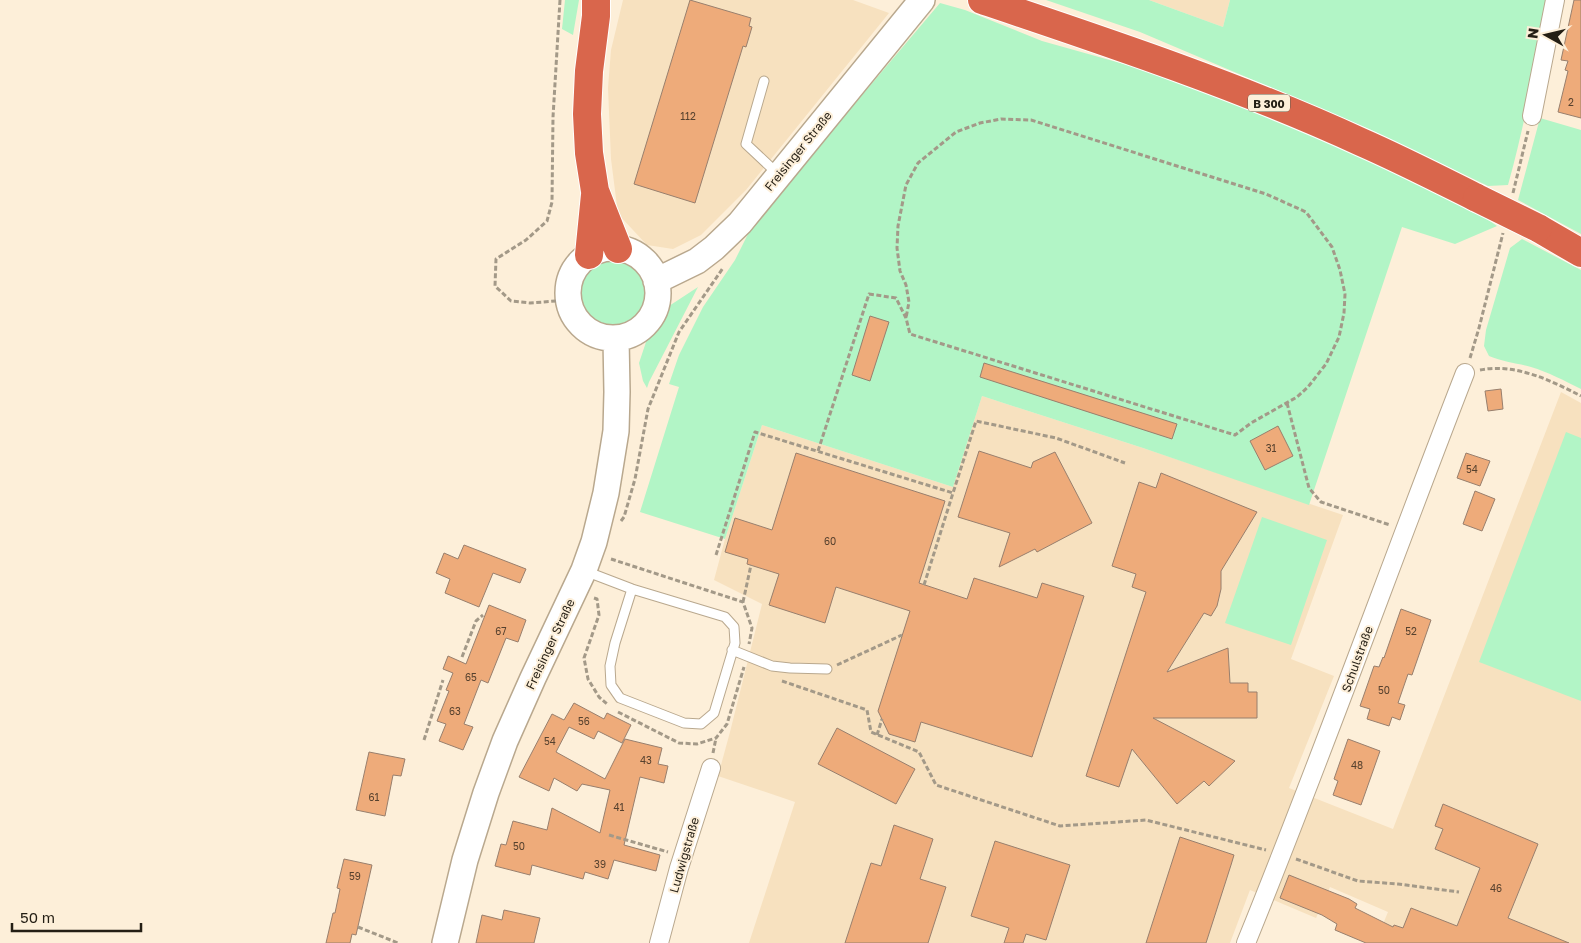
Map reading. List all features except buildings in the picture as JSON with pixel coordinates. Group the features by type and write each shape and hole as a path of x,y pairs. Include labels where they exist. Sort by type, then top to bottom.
{"highway":[{"name":"B 300","path":"982,0 1136,52 1361,142 1538,228 1581,252"},
{"path":"598,5 589,71 587,114 589,153 595,191 618,248"},
{"path":"589,255 595,191"}],"main road":[{"name":"Freisinger Straße","path":"656,281 697,261 714,248 740,223 922,0"},
{"path":"618,248 635,254 654,273 658,291 657,301 651,317 640,329 616,338 599,336 585,328 574,315 569,300 571,278 581,262 589,255 601,250 618,248"},
{"name":"Freisinger Straße","path":"445,943 465,860 486,793 533,678 579,581 594,542 606,493 616,431 616,338"}],"street":[{"path":"1532,116 1555,0"},
{"name":"Schulstraße","path":"1246,943 1353,671 1404,529 1465,373"},
{"name":"Ludwigstraße","path":"660,943 683,856 711,768"}],"lane":[{"path":"764,82 746,144 779,175"},
{"path":"579,581 607,580 725,617 734,627 735,643 714,713 701,724 684,724 620,698 611,685 610,666 615,643 632,589"},
{"path":"732,650 772,666 827,669"}],"path":[{"path":"560,0 553,117 552,202 547,221 526,240 496,259 495,286 510,301 530,303 569,300"},
{"path":"1512,196 1532,116"},
{"path":"818,451 868,294 896,298 906,318 910,334 1235,435 1251,423 1297,397 1308,387 1326,364 1339,337 1344,313 1345,294 1340,270 1332,247 1306,212 1266,194 1031,120 1001,119 980,123 956,132 918,163 906,185 898,226 897,248 900,271 910,302 906,318"},
{"path":"1505,224 1479,328 1465,373 1488,368 1510,369 1534,375 1563,386 1581,396"},
{"path":"619,524 624,517 635,479 648,409 679,332 726,264"},
{"path":"1287,403 1309,488 1321,502 1404,529"},
{"path":"924,585 976,421 1056,438 1125,463"},
{"path":"716,554 754,432 953,493"},
{"path":"607,580 611,552"},
{"path":"611,558 743,602"},
{"path":"579,581 597,599 599,615 584,658 588,679 598,698 621,714 678,743 697,744 716,738 727,724 744,666 752,628 743,602 751,565"},
{"path":"462,657 476,622 483,615"},
{"path":"827,669 902,635"},
{"path":"744,666 753,669"},
{"path":"778,679 867,710 871,732 919,752 936,785 1060,826 1146,820 1282,854 1358,881 1459,892"},
{"path":"424,740 443,680"},
{"path":"877,734 882,719"},
{"path":"608,835 683,856"},
{"path":"358,927 398,943"}],"shaded area":[{"path":"623,0 853,0 889,13 746,190 701,235 673,249 647,245 618,214 611,159 608,88 611,50"},
{"path":"1149,0 1230,0 1223,27"},
{"path":"1561,392 1581,403 1581,943 1375,943 1388,912 1330,887 1316,918 1250,890 1230,943 749,943 795,802 718,776 762,604 714,580 725,539 762,425 953,487 982,396 1343,515 1291,659 1334,676 1289,788 1393,829"}],"green space":[{"path":"565,0 579,0 573,35 562,29"},
{"path":"1046,0 1149,0 1223,27 1230,0 1548,0 1535,70 1508,185 1488,186 1369,129 1140,32"},
{"path":"940,3 965,10 1042,41 1131,66 1260,113 1348,148 1464,203 1497,226 1455,244 1402,227 1309,505 1143,448 982,396 953,487 762,425 725,539 640,512 679,387 669,384 679,355 703,307 735,260 753,224"},
{"path":"1540,118 1581,130 1581,234 1518,200"},
{"path":"1522,239 1581,270 1581,389 1537,369 1489,356 1484,346 1486,330 1510,248"},
{"path":"612,260 625,263 635,270 642,280 645,293 642,306 635,316 625,323 612,326 599,323 589,316 582,306 579,293 582,280 589,270 599,263"},
{"path":"698,287 647,388 643,381 639,363 649,333 669,306"},
{"path":"1566,432 1581,438 1581,701 1479,662"},
{"path":"1262,517 1327,540 1291,645 1225,623"}]}
